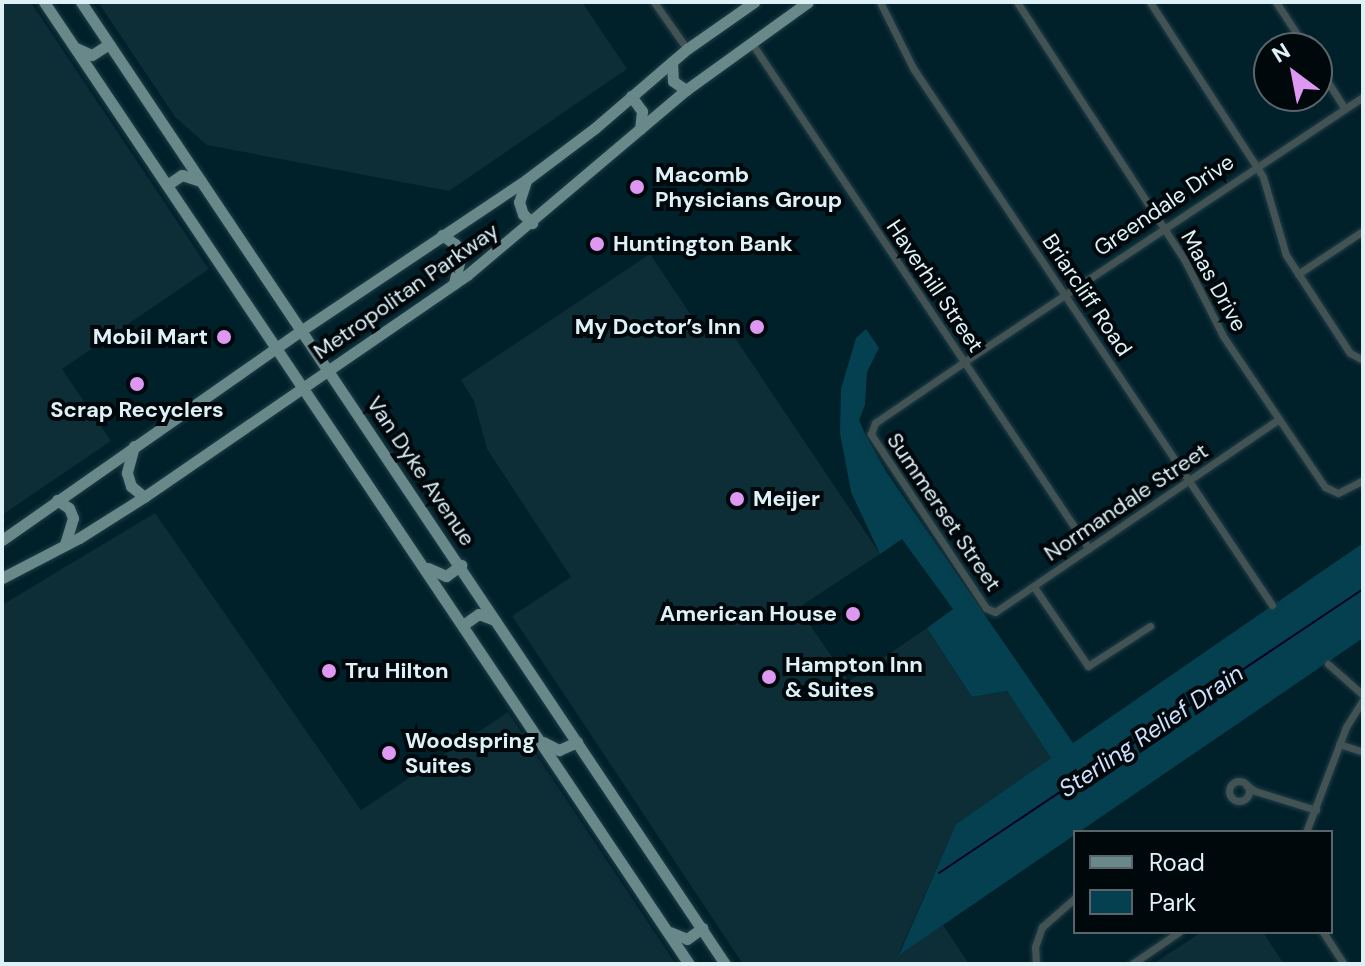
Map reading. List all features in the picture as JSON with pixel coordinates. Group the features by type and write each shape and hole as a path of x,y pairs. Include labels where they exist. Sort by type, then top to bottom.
{"main road":[{"path":"44,2 689,964"},
{"name":"Van Dyke Avenue","path":"81,2 461,565 725,964"},
{"name":"Metropolitan Parkway","path":"2,540 277,347 526,180 687,49 754,2"},
{"name":"Metropolitan Parkway","path":"2,578 64,546 144,497 453,285 532,223 686,90 808,2"},
{"path":"73,45 92,55 109,44"},
{"path":"672,62 673,81 686,90"},
{"path":"631,96 642,111 640,129"},
{"path":"167,185 182,175 202,181"},
{"path":"526,180 519,202 523,214 532,223"},
{"path":"442,235 455,244 461,255 453,285"},
{"path":"135,446 128,464 128,480 144,497"},
{"path":"57,500 69,508 73,518 64,546"},
{"path":"421,563 446,576 461,565"},
{"path":"463,625 479,614 499,623"},
{"path":"540,739 559,750 577,742"},
{"path":"666,930 687,939 702,928"}],"street":[{"path":"654,2 687,49"},
{"name":"Briarcliff Road","path":"880,2 909,60 1272,605"},
{"name":"Maas Drive","path":"1017,2 1188,267 1213,321 1325,487 1333,493 1343,492 1363,480"},
{"path":"1150,2 1256,166 1271,197 1281,245 1298,274 1350,353 1363,360"},
{"path":"1276,2 1296,32"},
{"name":"Haverhill Street","path":"751,42 1089,549"},
{"path":"1333,90 1345,109"},
{"name":"Greendale Drive","path":"871,430 875,423 1163,227 1363,97"},
{"path":"1298,274 1363,231"},
{"name":"Normandale Street","path":"992,612 1034,587 1279,419"},
{"name":"Summerset Street","path":"871,430 968,582 992,612"},
{"path":"2,585 32,563"},
{"path":"1034,587 1088,666 1150,626"},
{"path":"1307,830 1339,744 1363,698 1328,664"},
{"path":"1339,744 1363,752"},
{"path":"1255,791 1237,801 1228,792 1235,782 1316,810"},
{"path":"1246,785 1246,797"},
{"path":"1036,964 1035,947 1042,927 1073,900"},
{"path":"1132,964 1176,934"},
{"path":"1324,934 1344,964"}],"shaded area":[{"path":"2,2 31,2 209,269 62,369 111,441 2,515"},
{"path":"98,2 582,2 627,69 449,191 207,145 175,117"},
{"path":"650,254 703,333 723,320 880,554 798,608 849,681 927,628 972,697 1007,691 1051,758 956,824 899,953 943,925 969,964 743,964 512,616 571,577 487,449 474,401 461,380"},
{"path":"155,513 361,810 508,712 676,964 2,964 2,605"},
{"path":"1199,934 1264,934 1284,964 1152,964"}],"green space":[{"name":"Sterling Relief Drain","path":"866,329 879,348 867,372 865,405 859,420 866,436 887,473 1073,743 1363,543 1363,638 1082,830 1073,830 1073,836 899,955 956,824 1051,758 1007,691 972,697 927,628 953,609 902,539 880,554 851,492 840,433 841,389 856,338"}],"waterway":[{"name":"Sterling Relief Drain","path":"939,873 1363,589"}],"place":[{"name":"Macomb Physicians Group","path":"637,187"},
{"name":"Huntington Bank","path":"597,244"},
{"name":"My Doctor’s Inn","path":"757,327"},
{"name":"Mobil Mart","path":"224,337"},
{"name":"Scrap Recyclers","path":"137,384"},
{"name":"Meijer","path":"737,499"},
{"name":"American House","path":"853,614"},
{"name":"Tru Hilton","path":"329,671"},
{"name":"Hampton Inn & Suites","path":"769,677"},
{"name":"Woodspring Suites","path":"389,753"}]}
